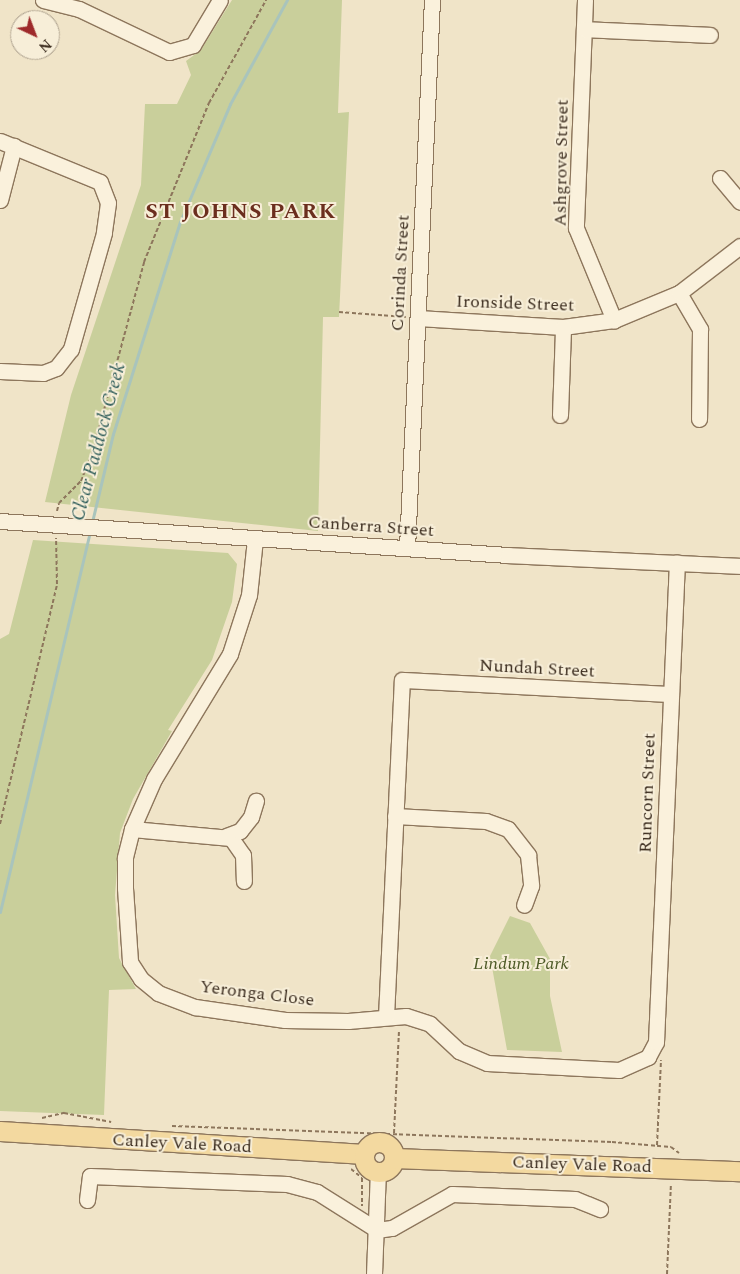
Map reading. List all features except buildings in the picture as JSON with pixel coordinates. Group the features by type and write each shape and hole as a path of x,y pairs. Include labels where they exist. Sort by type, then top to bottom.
{"main road":[{"name":"Canley Vale Road","path":"0,1131 364,1154"},
{"path":"381,1142 390,1147 394,1158 389,1168 378,1172 367,1166 364,1154 370,1145 381,1142"},
{"name":"Canley Vale Road","path":"394,1158 740,1171"}],"street":[{"path":"43,0 81,4 169,52 193,45 220,0"},
{"name":"Corinda Street","path":"407,548 432,0"},
{"name":"Ashgrove Street","path":"585,0 576,228 614,320"},
{"path":"584,29 710,35"},
{"path":"0,200 7,144 100,182 108,202 104,233 71,349 56,368 43,373 0,371"},
{"path":"720,178 740,202"},
{"name":"Ironside Street","path":"418,318 563,327 614,320 679,293 740,246"},
{"path":"679,293 700,329 699,419"},
{"path":"560,415 563,327"},
{"name":"Canberra Street","path":"0,521 106,526 255,539 740,566"},
{"name":"Yeronga Close","path":"255,539 249,595 230,654 154,779 132,829 125,858 130,962 141,979 158,993 195,1007 285,1020 348,1021 406,1016 430,1024 459,1051 487,1063 619,1070 648,1057 656,1042 658,1025"},
{"name":"Runcorn Street","path":"658,1025 678,562"},
{"name":"Nundah Street","path":"395,816 402,680 671,694"},
{"path":"132,829 157,834 226,836 240,831 251,817 256,801"},
{"path":"386,1017 395,816 486,821 508,829 528,855 530,886 524,905"},
{"path":"226,836 237,843 243,855 244,881"},
{"path":"374,1274 378,1172"},
{"path":"87,1200 90,1176 286,1184 317,1192 376,1230 392,1228 452,1194 576,1199 600,1209"}],"path":[{"path":"57,512 60,503 81,481 92,454 144,262 209,103 266,0"},
{"path":"339,312 418,318"},
{"path":"0,824 58,584 57,538"},
{"path":"394,1134 399,1029 404,1028"},
{"path":"657,1145 660,1057"},
{"path":"40,1119 64,1113 115,1123"},
{"path":"170,1126 195,1124 394,1134 411,1138 466,1136 657,1145 671,1147 684,1158"},
{"path":"347,1168 362,1178 362,1208"},
{"path":"667,1274 670,1183 677,1182"}],"green space":[{"path":"232,0 342,0 338,113 349,112 339,317 323,317 318,531 45,502 71,395 141,185 145,104 177,104 191,75 186,61 201,50"},
{"path":"33,540 228,553 237,564 232,602 212,660 168,730 172,731 133,799 120,833 115,895 119,958 136,989 109,990 104,1115 0,1111 0,639 9,634"},
{"name":"Lindum Park","path":"510,916 530,923 550,959 550,996 562,1052 507,1050 490,956"}],"waterway":[{"name":"Clear Paddock Creek","path":"92,522 113,434 180,222 230,104 287,0"},
{"name":"Clear Paddock Creek","path":"0,912 90,530"}],"district":[{"name":"ST JOHNS PARK","path":"241,212"}]}
